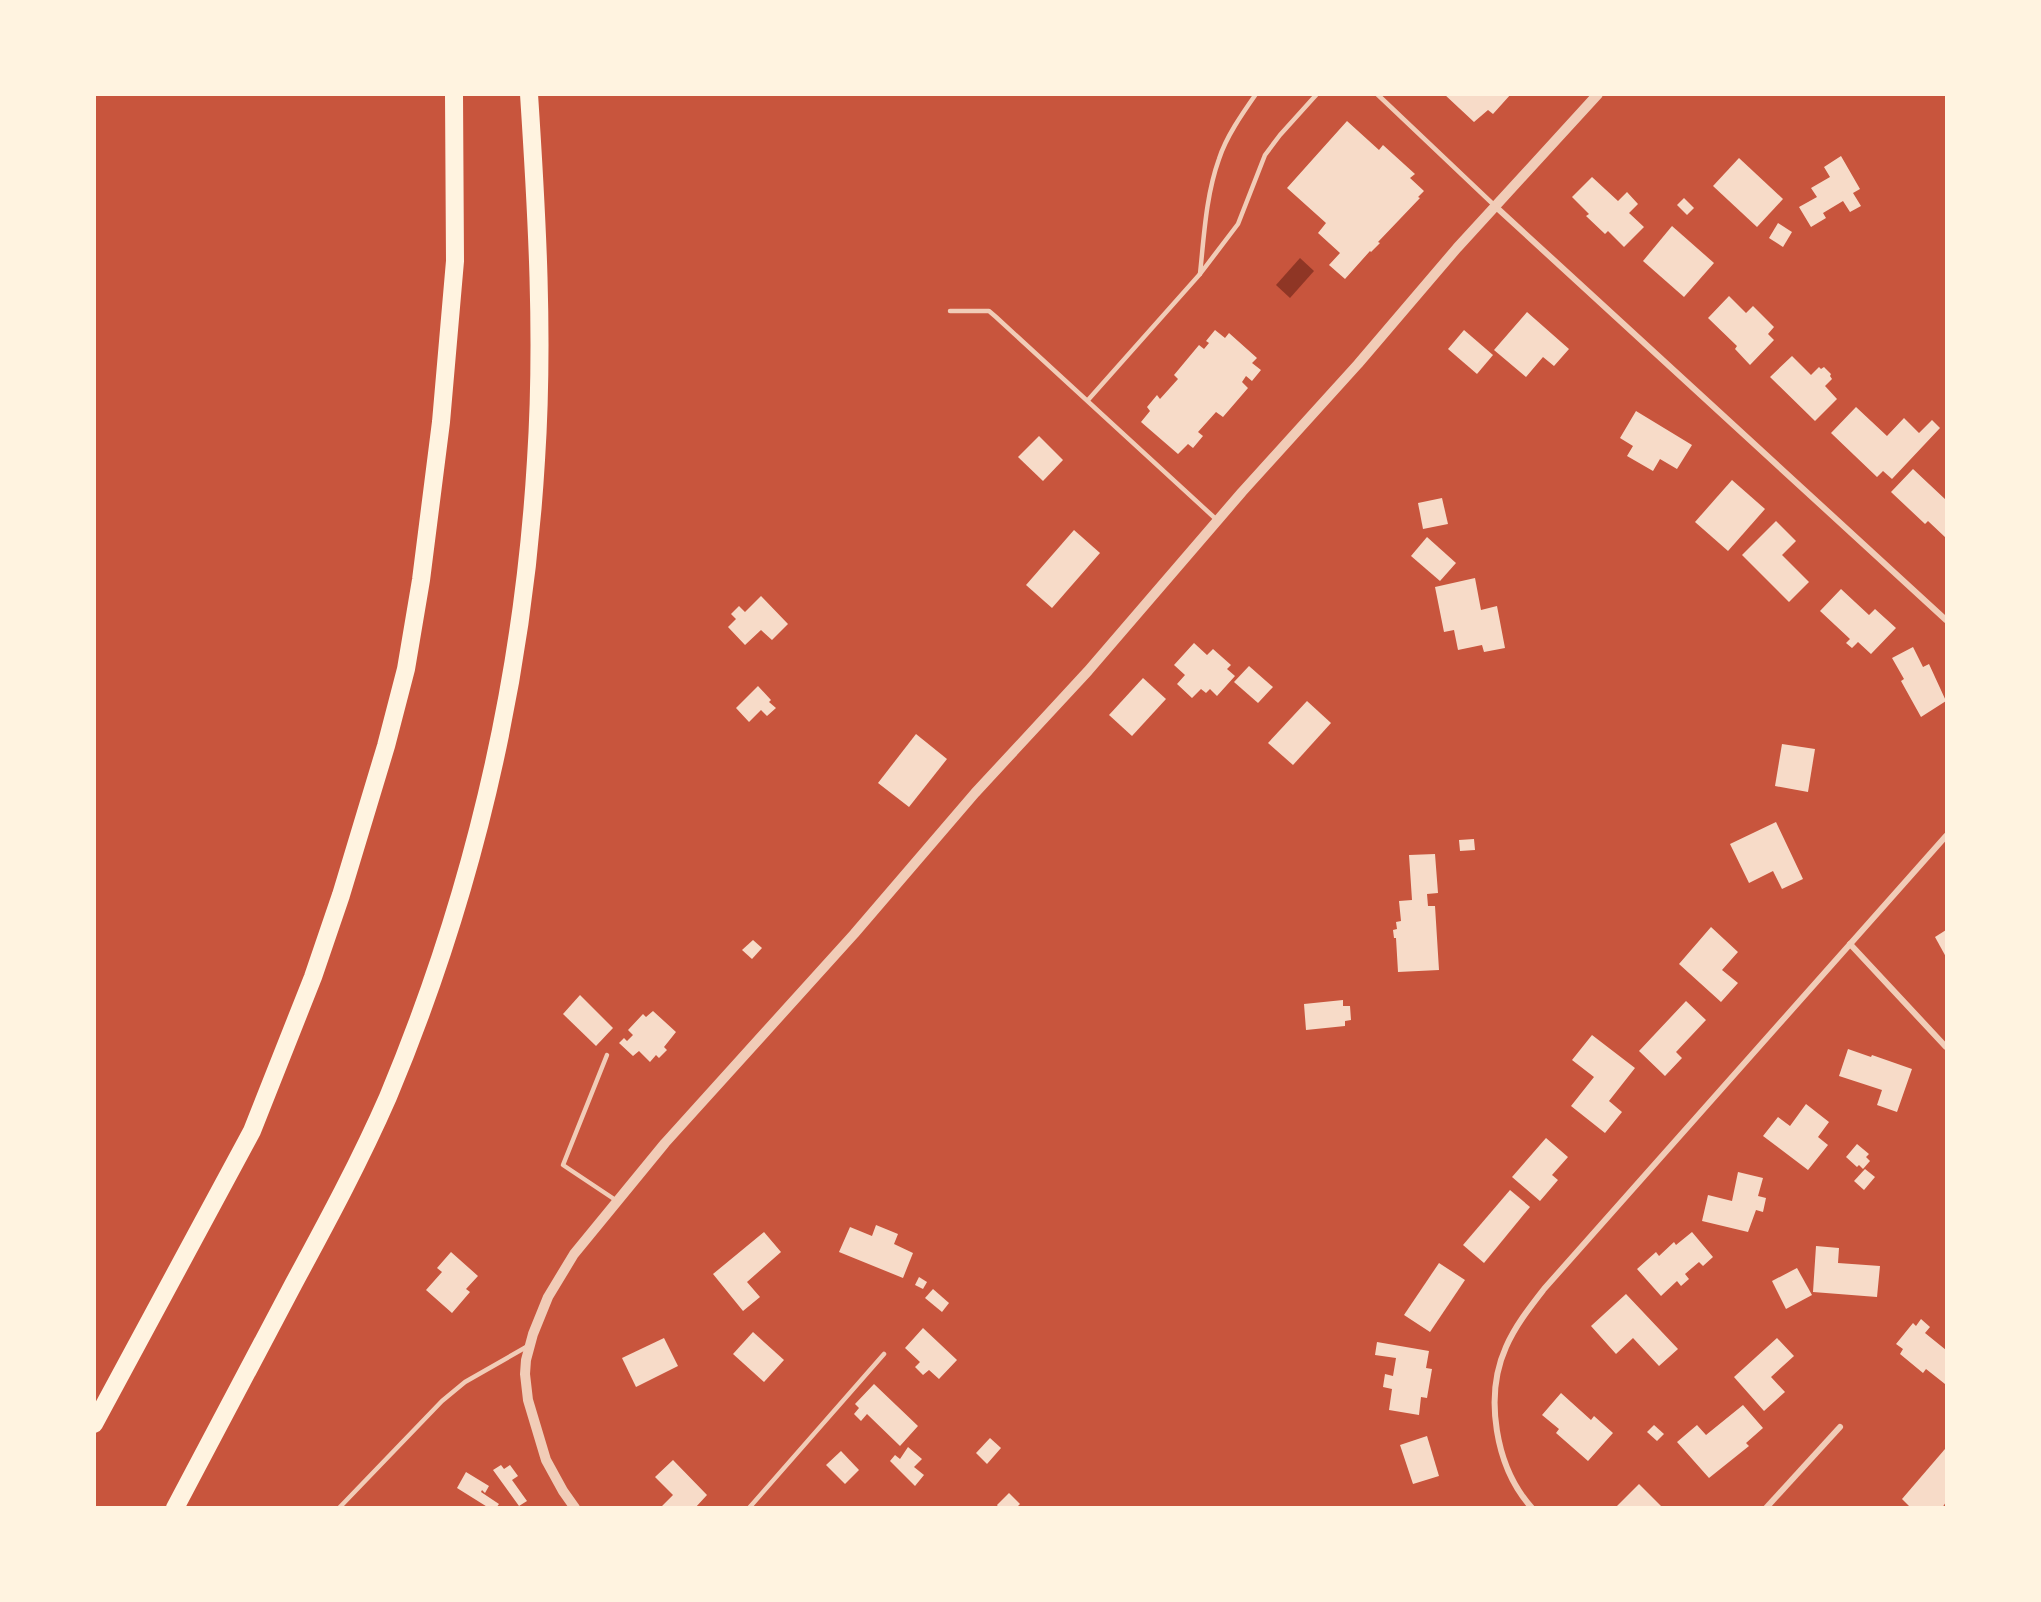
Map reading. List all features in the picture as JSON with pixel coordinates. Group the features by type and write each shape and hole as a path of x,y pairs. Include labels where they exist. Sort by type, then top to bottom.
{"highway":[{"path":"94,1424 252,1131 316,967 341,895 386,746 406,669 419,591 443,400 455,261 454,94"},
{"path":"175,1508 351,1176 386,1100 418,1022 446,943 490,783 507,702 520,621 537,458 539,295 529,94"}],"street":[{"path":"575,1508 546,1461 528,1400 525,1374 530,1344 548,1297 574,1254 665,1143 854,934 975,793 1088,671 1218,520 1358,364 1456,248 1598,94"},
{"path":"1496,207 1947,620"},
{"path":"1532,1508 1516,1487 1503,1456 1496,1425 1494,1393 1506,1347 1526,1313 1544,1289 1947,836"},
{"path":"1850,944 1947,1047"},
{"path":"1767,1508 1840,1427"}],"lane":[{"path":"1200,274 1207,211 1219,156 1256,94"},
{"path":"1088,400 1200,274 1238,224 1265,155 1317,94"},
{"path":"1377,94 1496,207"},
{"path":"950,311 988,311 1218,520"},
{"path":"607,1055 563,1165 617,1201"},
{"path":"339,1508 442,1401 465,1382 530,1344"},
{"path":"749,1508 884,1354"}],"shaded area":[{"path":"1300,258 1314,271 1290,298 1276,285"}],"building":[{"path":"1444,94 1511,94 1493,114 1488,110 1474,122"},
{"path":"1347,121 1379,150 1383,145 1415,174 1410,178 1424,191 1378,242 1380,243 1345,279 1329,265 1340,253 1318,233 1326,223 1287,188"},
{"path":"1841,156 1860,189 1853,193 1861,206 1850,212 1843,201 1823,213 1826,218 1811,227 1799,207 1817,197 1811,188 1830,177 1824,167"},
{"path":"1739,158 1783,199 1757,227 1713,186"},
{"path":"1592,177 1618,201 1627,192 1638,204 1629,213 1644,227 1624,247 1608,231 1605,234 1586,216 1589,214 1572,197"},
{"path":"1684,198 1694,208 1687,215 1677,205"},
{"path":"1778,223 1792,232 1783,247 1769,238"},
{"path":"1672,226 1714,263 1684,297 1643,261"},
{"path":"1729,296 1746,313 1753,306 1774,327 1768,334 1774,340 1750,365 1735,349 1737,346 1708,318"},
{"path":"1527,312 1569,349 1554,366 1543,357 1526,377 1494,350"},
{"path":"1215,330 1225,338 1229,333 1257,358 1252,363 1261,370 1252,381 1246,376 1242,382 1248,388 1223,417 1216,412 1198,432 1203,436 1193,448 1188,444 1178,454 1141,422 1150,411 1147,407 1157,395 1160,399 1178,379 1174,375 1199,345 1204,349 1209,343 1206,341"},
{"path":"1464,330 1493,355 1477,374 1448,349"},
{"path":"1792,356 1811,375 1819,367 1821,369 1824,367 1831,374 1832,379 1825,386 1837,399 1815,421 1770,377"},
{"path":"1856,407 1887,436 1904,418 1919,433 1932,420 1940,428 1892,479 1883,471 1877,477 1831,433"},
{"path":"1636,411 1692,445 1677,469 1660,459 1653,471 1627,456 1633,446 1620,438"},
{"path":"1039,436 1063,460 1043,481 1018,457"},
{"path":"1913,469 1946,500 1946,538 1928,521 1925,524 1891,492"},
{"path":"1732,480 1765,509 1728,551 1695,522"},
{"path":"1442,498 1448,524 1423,529 1418,503"},
{"path":"1776,521 1796,541 1782,555 1809,582 1789,602 1742,555"},
{"path":"1074,530 1100,553 1052,608 1026,585"},
{"path":"1427,537 1456,563 1440,581 1411,556"},
{"path":"1475,578 1481,610 1497,606 1505,648 1484,652 1482,645 1458,650 1454,630 1444,632 1435,587"},
{"path":"1841,589 1869,615 1875,609 1896,628 1871,654 1858,642 1852,648 1846,643 1850,639 1820,611"},
{"path":"761,596 788,624 772,640 761,630 745,645 728,627 736,619 731,614 739,606 745,612"},
{"path":"1194,643 1207,655 1213,649 1231,665 1227,669 1235,676 1217,696 1210,689 1206,693 1201,689 1192,698 1177,684 1185,675 1174,665"},
{"path":"1913,647 1923,667 1929,664 1946,701 1921,717 1901,681 1904,679 1892,658"},
{"path":"1249,666 1273,687 1258,703 1234,682"},
{"path":"1143,678 1166,699 1132,736 1109,715"},
{"path":"758,686 776,708 767,716 761,710 749,722 736,708"},
{"path":"1307,701 1331,723 1293,765 1268,743"},
{"path":"916,734 947,759 909,807 878,783"},
{"path":"1782,744 1815,749 1808,792 1775,786"},
{"path":"1776,822 1803,879 1782,889 1773,871 1749,883 1730,844"},
{"path":"1474,839 1475,850 1460,851 1459,840"},
{"path":"1435,854 1438,893 1427,894 1428,906 1435,906 1439,970 1398,972 1396,938 1394,938 1393,930 1397,929 1396,922 1401,921 1399,901 1412,900 1409,855"},
{"path":"1711,927 1738,952 1722,970 1738,983 1721,1002 1679,964"},
{"path":"1946,930 1946,957 1935,937"},
{"path":"753,940 762,948 752,959 742,950"},
{"path":"580,995 613,1028 596,1046 563,1014"},
{"path":"1343,1000 1343,1006 1350,1006 1351,1020 1345,1021 1345,1026 1306,1030 1304,1004"},
{"path":"1686,1001 1706,1020 1676,1052 1682,1058 1665,1076 1639,1051"},
{"path":"653,1011 676,1032 664,1047 667,1050 659,1058 656,1055 650,1062 639,1051 633,1056 619,1043 624,1038 627,1041 633,1035 628,1030 643,1014 646,1017"},
{"path":"1592,1035 1635,1068 1609,1101 1622,1112 1605,1133 1571,1106 1594,1077 1572,1060"},
{"path":"1848,1049 1912,1069 1897,1112 1877,1105 1882,1090 1839,1076"},
{"path":"1806,1104 1829,1122 1818,1137 1828,1145 1808,1170 1763,1136 1778,1117 1790,1126"},
{"path":"1546,1138 1568,1157 1552,1175 1558,1180 1540,1201 1512,1177"},
{"path":"1857,1144 1869,1154 1866,1157 1870,1161 1863,1169 1859,1165 1857,1167 1846,1157"},
{"path":"1865,1169 1875,1177 1864,1190 1854,1181"},
{"path":"1738,1172 1763,1178 1758,1196 1766,1198 1763,1212 1756,1210 1748,1232 1702,1221 1708,1195 1732,1201"},
{"path":"1510,1190 1530,1207 1484,1263 1463,1245"},
{"path":"876,1225 898,1234 894,1244 913,1253 903,1278 839,1252 850,1227 872,1236"},
{"path":"764,1232 781,1252 747,1282 760,1297 743,1311 713,1274"},
{"path":"1692,1232 1713,1257 1703,1266 1699,1262 1685,1274 1689,1279 1681,1286 1677,1281 1661,1296 1637,1269 1656,1252 1659,1256 1674,1242 1676,1245"},
{"path":"1816,1246 1839,1248 1838,1263 1880,1266 1877,1297 1813,1292"},
{"path":"451,1252 478,1276 466,1289 470,1292 452,1313 426,1290 442,1272 437,1268"},
{"path":"1439,1263 1465,1280 1430,1332 1404,1315"},
{"path":"1797,1268 1812,1295 1786,1309 1772,1281"},
{"path":"919,1277 927,1282 923,1289 915,1285"},
{"path":"933,1289 949,1303 942,1312 925,1298"},
{"path":"1626,1294 1678,1349 1659,1366 1633,1338 1616,1354 1591,1326"},
{"path":"1921,1319 1930,1327 1925,1333 1946,1350 1945,1384 1926,1369 1923,1373 1900,1354 1903,1349 1896,1344 1913,1323 1916,1326"},
{"path":"923,1328 957,1360 939,1379 929,1370 923,1375 915,1367 920,1362 905,1348"},
{"path":"753,1332 784,1360 764,1382 733,1354"},
{"path":"664,1338 678,1366 636,1387 622,1358"},
{"path":"1777,1338 1794,1356 1771,1377 1785,1392 1764,1411 1734,1377"},
{"path":"1377,1342 1429,1351 1426,1368 1432,1369 1427,1398 1421,1397 1419,1415 1389,1410 1392,1389 1383,1387 1385,1374 1393,1376 1396,1358 1375,1355"},
{"path":"874,1384 918,1426 900,1446 867,1414 861,1421 854,1414 859,1408 855,1404"},
{"path":"1561,1393 1591,1420 1594,1416 1613,1433 1588,1461 1556,1433 1559,1429 1542,1415"},
{"path":"1743,1405 1763,1428 1746,1443 1749,1446 1709,1478 1677,1442 1697,1425 1706,1435"},
{"path":"1654,1425 1664,1434 1657,1441 1647,1432"},
{"path":"1427,1436 1439,1476 1413,1484 1400,1445"},
{"path":"990,1438 1001,1448 987,1464 976,1453"},
{"path":"908,1447 922,1459 914,1467 924,1475 915,1486 890,1461 895,1455 900,1459"},
{"path":"1945,1449 1946,1502 1942,1508 1911,1508 1902,1499"},
{"path":"841,1451 859,1470 845,1484 826,1465"},
{"path":"673,1460 707,1495 695,1508 660,1508 673,1495 655,1477"},
{"path":"501,1465 504,1469 510,1465 518,1476 512,1480 527,1501 519,1506 493,1470"},
{"path":"466,1472 489,1486 485,1493 482,1490 481,1492 499,1504 496,1508 489,1508 457,1488"},
{"path":"1639,1484 1663,1508 1615,1508"},
{"path":"1009,1493 1020,1504 1016,1508 999,1508 997,1505"}]}
